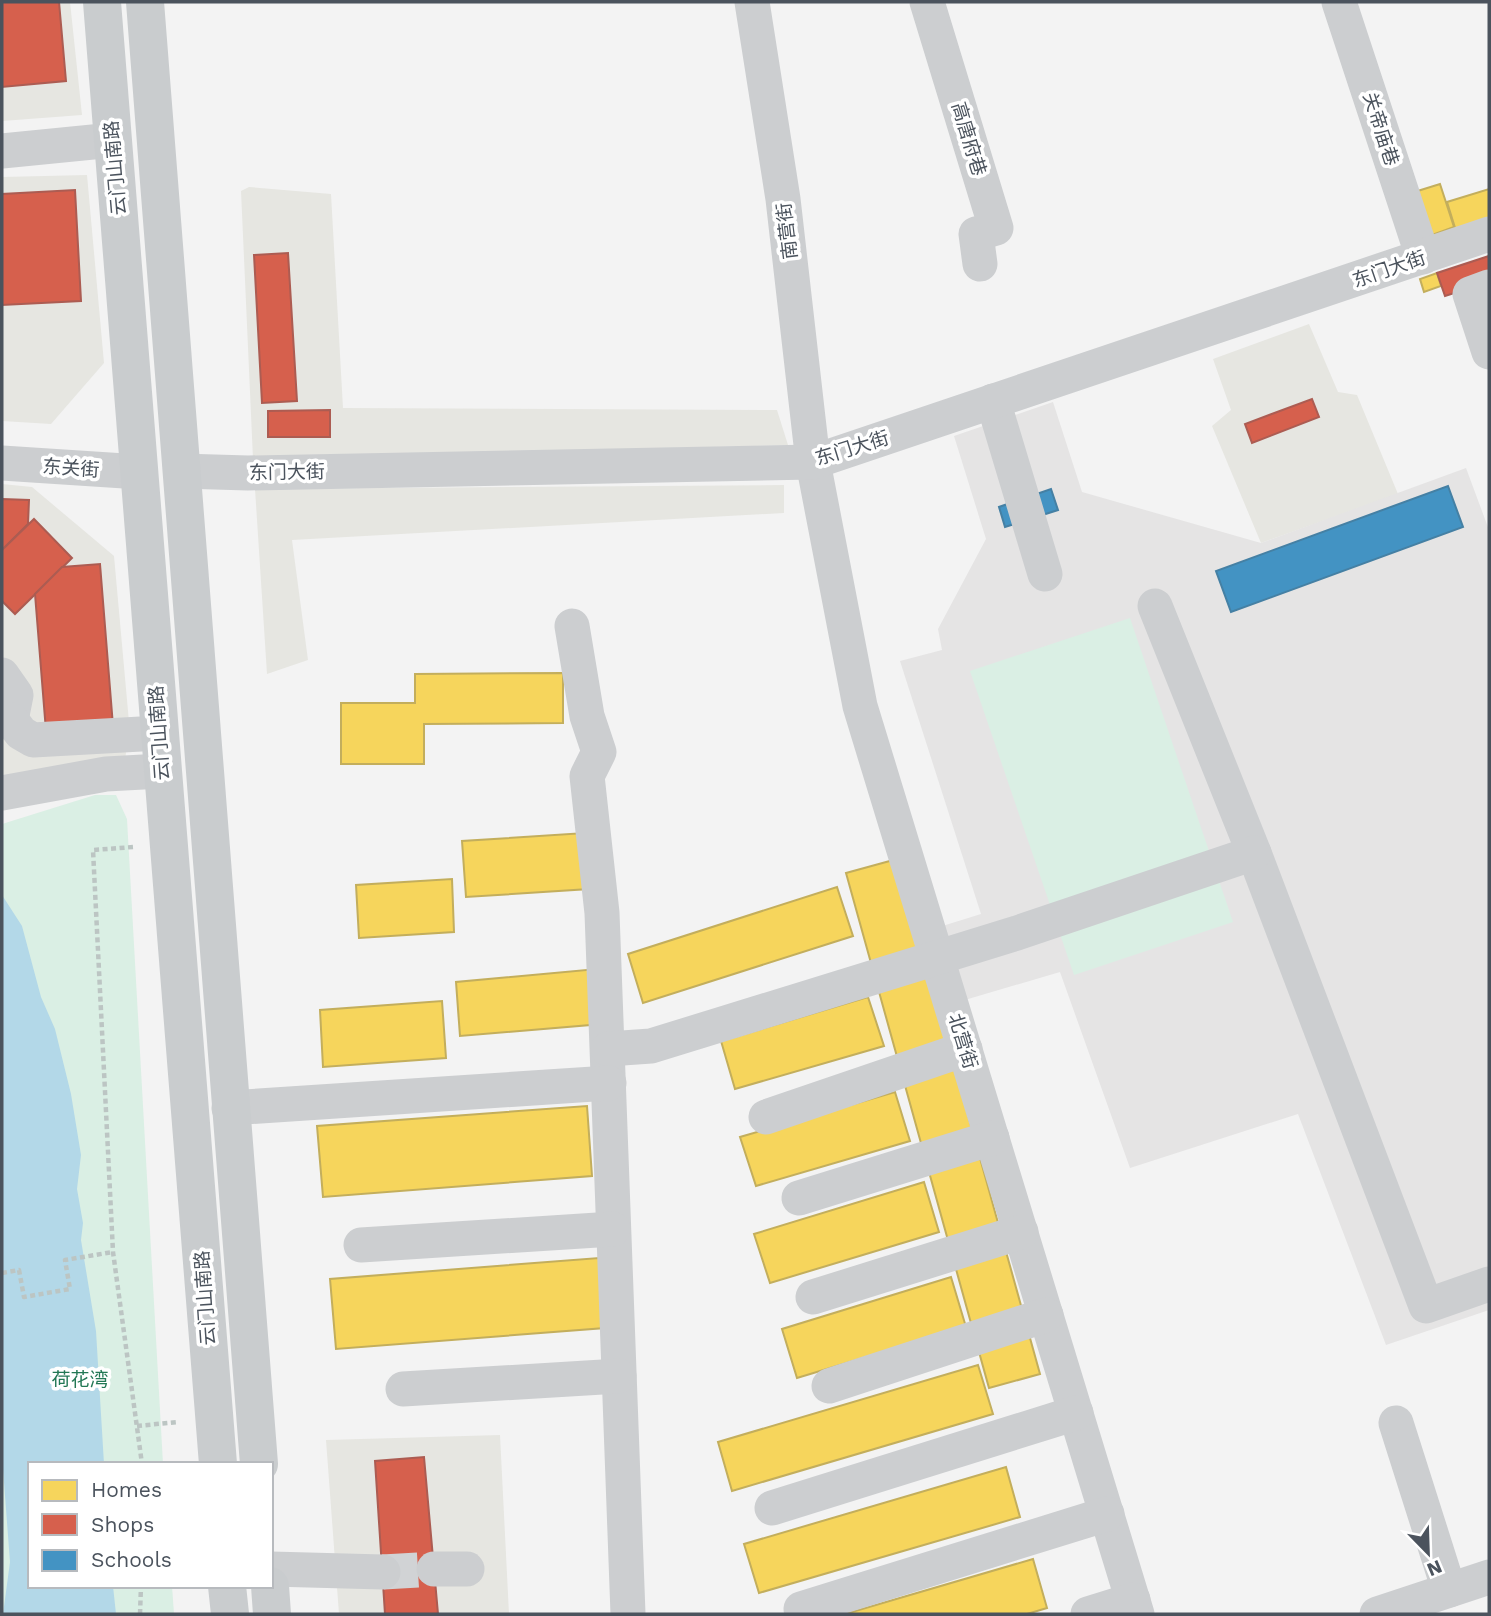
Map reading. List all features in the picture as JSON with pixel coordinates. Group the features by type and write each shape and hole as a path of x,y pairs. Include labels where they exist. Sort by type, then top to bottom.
{"main road":[{"name":"云门山南路","path":"102,2 218,1462"},
{"name":"云门山南路","path":"145,2 229,1108 259,1462"},
{"path":"228,1588 230,1614"},
{"path":"270,1588 272,1614"}],"street":[{"name":"南营街","path":"752,2 783,198 813,462"},
{"name":"高唐府巷","path":"927,2 996,228 976,234 981,264"},
{"name":"关帝庙巷","path":"1339,2 1423,257"},
{"path":"2,151 113,140"},
{"name":"东门大街","path":"181,471 247,473 813,462 1489,234"},
{"path":"1489,287 1469,294 1489,352"},
{"path":"993,401 1045,574"},
{"name":"北营街","path":"813,462 860,706 1135,1607"},
{"name":"东关街","path":"2,463 140,472"},
{"path":"1155,606 1254,853 1426,1306 1489,1284"},
{"path":"572,626 587,716 599,752 587,776 602,913 628,1614"},
{"path":"2,675 16,695 6,720 33,740 159,733"},
{"path":"2,793 106,774 162,771"},
{"path":"229,1108 608,1066 651,1046 937,958 1254,853"},
{"path":"766,1117 965,1049"},
{"path":"799,1198 992,1138"},
{"path":"360,1245 613,1229"},
{"path":"813,1297 1021,1232"},
{"path":"829,1386 1046,1315"},
{"path":"403,1389 619,1376"},
{"path":"772,1508 1076,1413"},
{"path":"1396,1423 1449,1590"},
{"path":"801,1609 1107,1514"},
{"path":"273,1569 383,1572"},
{"path":"1377,1614 1489,1577"},
{"path":"1088,1614 1135,1607"}],"path":[{"path":"142,1462 113,1252 93,850 144,846"},
{"path":"2,1273 19,1270 24,1297 70,1289 65,1260 113,1252"},
{"path":"137,1426 179,1422"},
{"path":"140,1614 141,1588"}],"shaded area":[{"path":"2,2 70,2 82,115 2,121"},
{"path":"87,175 104,363 51,424 2,421 2,177"},
{"path":"249,187 331,194 343,408 777,410 788,445 253,459 241,191"},
{"path":"1309,324 1338,392 1357,395 1398,494 1261,543 1212,426 1231,410 1213,359"},
{"path":"1053,402 1082,492 1261,543 1466,468 1489,530 1489,1310 1386,1345 1298,1114 1130,1168 1060,972 958,1002 936,928 981,914 900,661 942,650 938,629 986,539 954,436"},
{"path":"2,484 32,487 114,556 129,722 125,762 2,781"},
{"path":"784,485 784,513 292,540 308,660 267,674 255,489"},
{"path":"500,1435 509,1614 339,1614 326,1440"}],"green space":[{"path":"1130,618 1233,922 1074,975 970,671"},
{"name":"荷花湾","path":"95,795 116,795 127,819 163,1462 28,1462 28,1588 172,1588 174,1614 2,1614 2,824"}],"water":[{"path":"2,895 22,926 41,997 55,1029 71,1094 81,1155 77,1189 83,1223 81,1240 96,1331 104,1462 28,1462 28,1588 113,1588 116,1614 3,1614 10,1562 2,1456"}],"building: Homes":[{"path":"1440,184 1454,227 1424,238 1408,194"},
{"path":"1489,189 1489,220 1456,231 1447,202"},
{"path":"1437,273 1441,286 1424,292 1420,279"},
{"path":"563,673 563,723 424,724 424,764 341,764 341,703 415,703 415,674"},
{"path":"585,833 589,889 466,897 462,841"},
{"path":"897,859 1040,1374 989,1388 846,873"},
{"path":"452,879 454,932 359,938 356,885"},
{"path":"837,887 853,936 643,1003 628,954"},
{"path":"597,969 602,1024 460,1036 456,982"},
{"path":"868,997 884,1046 735,1089 721,1041"},
{"path":"442,1001 446,1058 323,1067 320,1010"},
{"path":"895,1092 910,1141 756,1186 740,1137"},
{"path":"587,1106 592,1176 323,1197 317,1126"},
{"path":"924,1182 939,1232 770,1283 754,1234"},
{"path":"599,1258 605,1328 336,1349 330,1279"},
{"path":"951,1277 966,1327 797,1378 782,1329"},
{"path":"978,1365 993,1414 732,1491 718,1442"},
{"path":"1006,1467 1020,1517 759,1593 744,1544"},
{"path":"1033,1559 1047,1608 1027,1614 845,1614"}],"building: Shops":[{"path":"2,2 59,2 66,81 2,87"},
{"path":"75,190 81,301 2,305 2,194"},
{"path":"288,253 297,401 262,403 254,255"},
{"path":"1489,256 1489,282 1445,296 1437,273"},
{"path":"1312,399 1319,417 1252,443 1245,424"},
{"path":"330,410 330,437 268,437 268,411"},
{"path":"2,499 29,500 28,524 2,550"},
{"path":"34,519 72,558 15,614 2,601 2,550"},
{"path":"100,564 113,726 46,731 35,594 62,567"},
{"path":"424,1457 438,1614 385,1614 375,1461"}],"building: Schools":[{"path":"1448,486 1463,527 1231,612 1216,571"},
{"path":"1051,489 1058,510 1005,527 999,507"}],"tunnel":[{"path":"383,1572 434,1569"}]}
